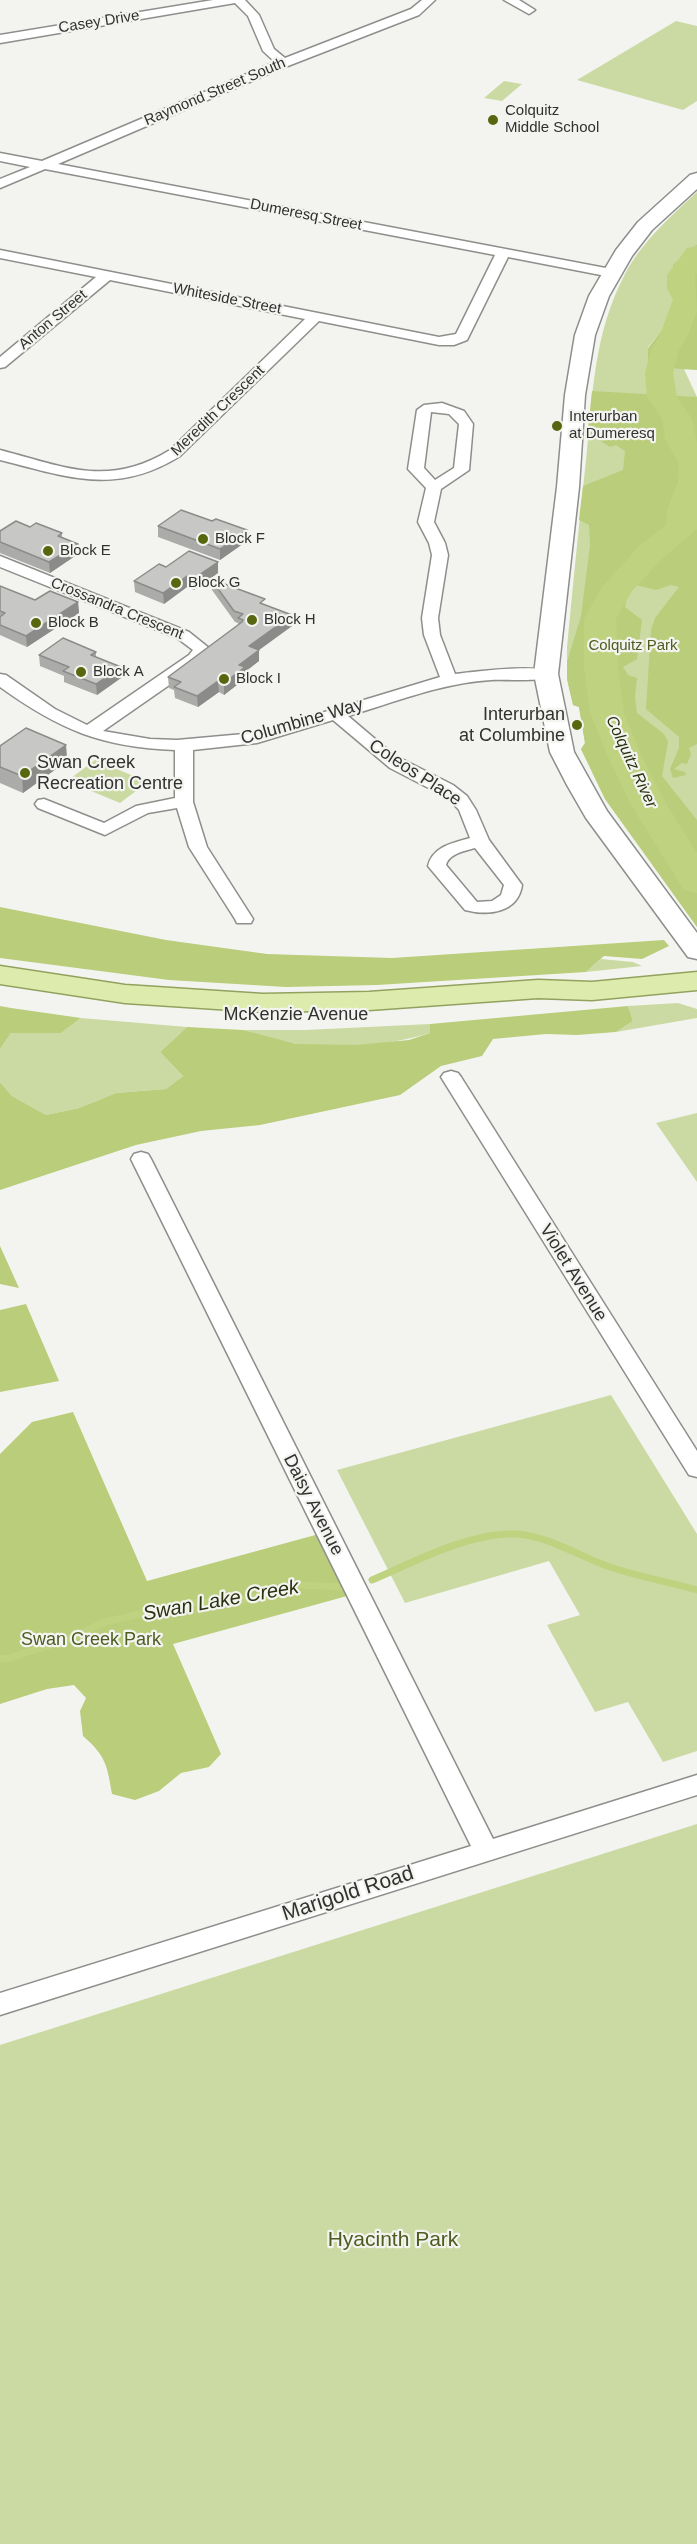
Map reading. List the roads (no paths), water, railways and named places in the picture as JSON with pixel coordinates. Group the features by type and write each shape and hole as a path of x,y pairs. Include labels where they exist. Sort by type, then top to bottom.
{"main road":[{"path":"697,179 645,226 611,273 591,317 580,364 546,674 562,752 579,785 595,813 697,951"},
{"name":"McKenzie Avenue","path":"0,975 125,994 263,1002 369,1001 538,989 592,991 697,981"},
{"name":"McKenzie Avenue","path":"0,989 153,1010 280,1017 387,1015 468,1010 541,1003 592,991"}],"street":[{"name":"Casey Drive","path":"0,39 236,0"},
{"path":"236,0 253,15 269,51 283,63"},
{"name":"Raymond Street South","path":"0,184 283,63 415,12 429,0"},
{"path":"510,0 529,10"},
{"name":"Dumeresq Street","path":"0,157 611,273"},
{"name":"Whiteside Street","path":"0,254 440,341 454,341 462,337 503,253"},
{"name":"Anton Street","path":"0,364 106,276"},
{"name":"Meredith Crescent","path":"0,455 90,477 126,476 146,471 175,453 315,317"},
{"path":"434,487 416,469 424,410 439,407 458,413 464,418 466,424 461,470 434,487 426,522 437,543 440,555 430,618 432,635 449,680"},
{"name":"Crossandra Crescent","path":"0,561 183,635 201,648 201,654 195,659 90,731"},
{"name":"Columbine Way","path":"0,679 50,714 90,731 135,742 184,745 257,738 449,680 491,675 546,674"},
{"name":"Coleos Place","path":"336,714 369,744 396,764 460,799 470,812 476,833 481,841"},
{"path":"184,745 184,802 198,847 244,919"},
{"path":"44,804 105,830 131,812 143,807 184,802"},
{"name":"Violet Avenue","path":"451,1077 697,1469"},
{"name":"Daisy Avenue","path":"141,1159 486,1851"},
{"name":"Marigold Road","path":"0,2004 697,1785"}],"waterway":[{"name":"Colquitz River","path":"697,254 681,275 681,289 687,299 674,335 665,350 659,373 662,397 677,419 680,439 694,464 693,482 682,510 682,528 651,552 618,587 600,619 601,668 607,713 625,757 649,805 697,882"},
{"name":"Swan Lake Creek","path":"372,1580 460,1543 479,1538 514,1534 540,1538 613,1568 697,1590"},
{"name":"Swan Lake Creek","path":"0,1658 6,1659 64,1641 105,1622 188,1603 244,1600 297,1585 342,1587"}],"place":[{"name":"Colquitz Middle School","path":"493,120"},
{"name":"Interurban at Dumeresq","path":"557,426"},
{"name":"Block F","path":"203,539"},
{"name":"Block E","path":"48,551"},
{"name":"Block G","path":"176,583"},
{"name":"Block H","path":"252,620"},
{"name":"Block B","path":"36,623"},
{"name":"Block A","path":"81,672"},
{"name":"Block I","path":"224,679"},
{"name":"Interurban at Columbine","path":"577,725"},
{"name":"Swan Creek Recreation Centre","path":"25,773"}],"park label":[{"name":"Colquitz Park","path":"633,646"},
{"name":"Swan Creek Park","path":"91,1640"},
{"name":"Hyacinth Park","path":"393,2240"}]}
